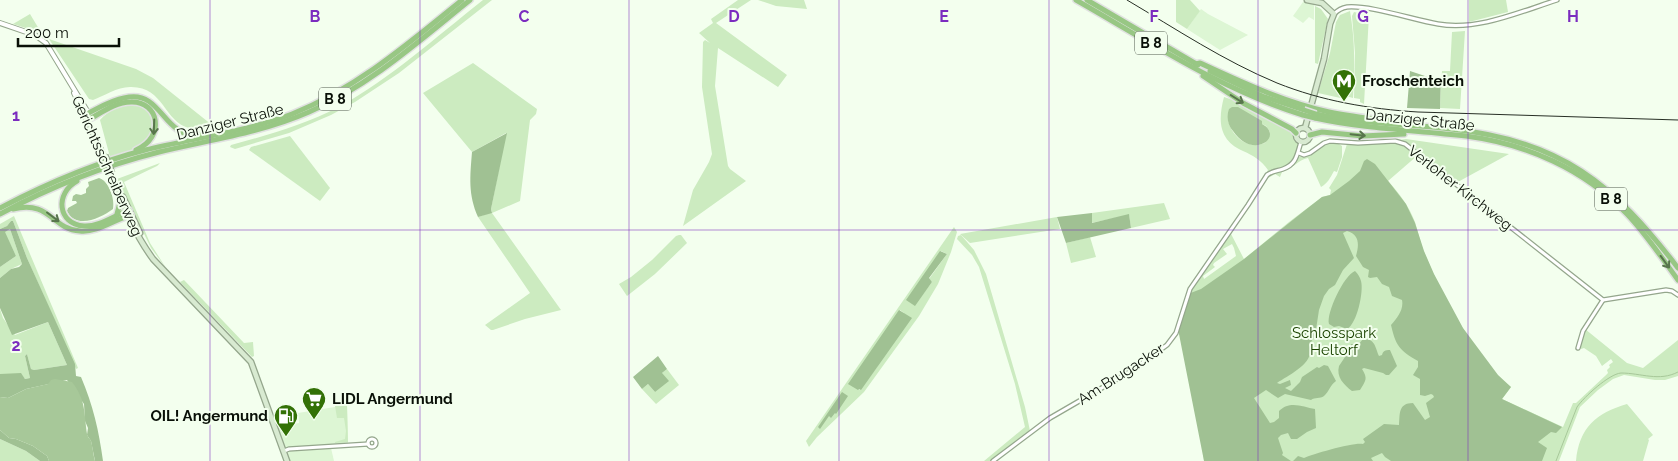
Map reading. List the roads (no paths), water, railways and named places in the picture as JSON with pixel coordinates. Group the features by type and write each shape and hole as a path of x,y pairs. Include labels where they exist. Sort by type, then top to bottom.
{"highway":[{"name":"Danziger Straße","path":"0,208 58,180 131,154 254,126 306,108 339,92 390,57 462,0"},
{"name":"Danziger Straße","path":"0,214 38,194 83,176 152,154 255,131 282,123 318,108 340,97 376,74 470,0"},
{"name":"Danziger Straße","path":"1076,0 1245,94 1350,126 1467,136 1496,141 1536,153 1568,168 1598,189 1620,208 1678,280"},
{"name":"Danziger Straße","path":"1087,0 1196,64 1247,89 1304,113"},
{"path":"1196,64 1200,63 1280,97 1340,114 1435,125 1438,128"},
{"path":"1199,70 1200,75 1233,97 1296,133"},
{"path":"88,117 122,98 136,96 149,101 178,131 190,136 208,136"},
{"path":"88,117 125,102 135,102 146,106 152,112 155,120 154,135 147,144 134,150 131,154"},
{"name":"Danziger Straße","path":"1315,116 1497,135 1539,149 1570,163 1602,184 1647,228 1678,268"},
{"path":"1310,135 1322,132 1369,136 1414,134 1419,132"},
{"path":"83,176 69,186 62,196 62,209 68,219 77,225 88,226 117,214 128,213"},
{"path":"117,214 121,199"},
{"path":"8,210 28,206 36,208 46,212 69,228 81,231 97,228 128,213"}],"main road":[{"path":"1305,128 1334,14 1322,3 1308,0"},
{"name":"Gerichtsschreiberweg","path":"88,117 121,199 149,253 251,362 284,451"},
{"path":"1305,128 1309,130 1310,135 1307,140 1301,142 1297,138 1296,133 1299,129 1305,128"},
{"name":"Gerichtsschreiberweg","path":"111,173 128,213"},
{"path":"284,451 287,461"}],"street":[{"path":"1334,14 1340,9 1350,7 1441,24 1468,25 1483,23 1557,0"},
{"name":"Gerichtsschreiberweg","path":"0,23 42,39 49,46 88,117"},
{"name":"Verloher Kirchweg","path":"1299,153 1304,155 1310,153 1330,141 1358,143 1401,142 1603,300"},
{"path":"1299,153 1301,142"},
{"name":"Am Brugacker","path":"993,461 1050,418 1131,371 1167,345 1176,334 1191,286 1267,175 1292,164 1299,153"},
{"path":"1578,348 1583,332 1603,300 1666,290 1678,295"},
{"path":"284,451 289,449 368,444"}],"waterway":[{"path":"1556,461 1577,407 1591,392 1610,377 1621,373 1657,377 1678,372"}],"tram line":[{"path":"1127,0 1200,44 1257,74 1311,95 1346,103 1418,112 1678,120"}],"place":[{"name":"Froschenteich","path":"1344,102"},
{"name":"LIDL Angermund","path":"314,420"},
{"name":"OIL! Angermund","path":"286,437"}],"park label":[{"name":"Schlosspark Heltorf","path":"1334,342"}]}
